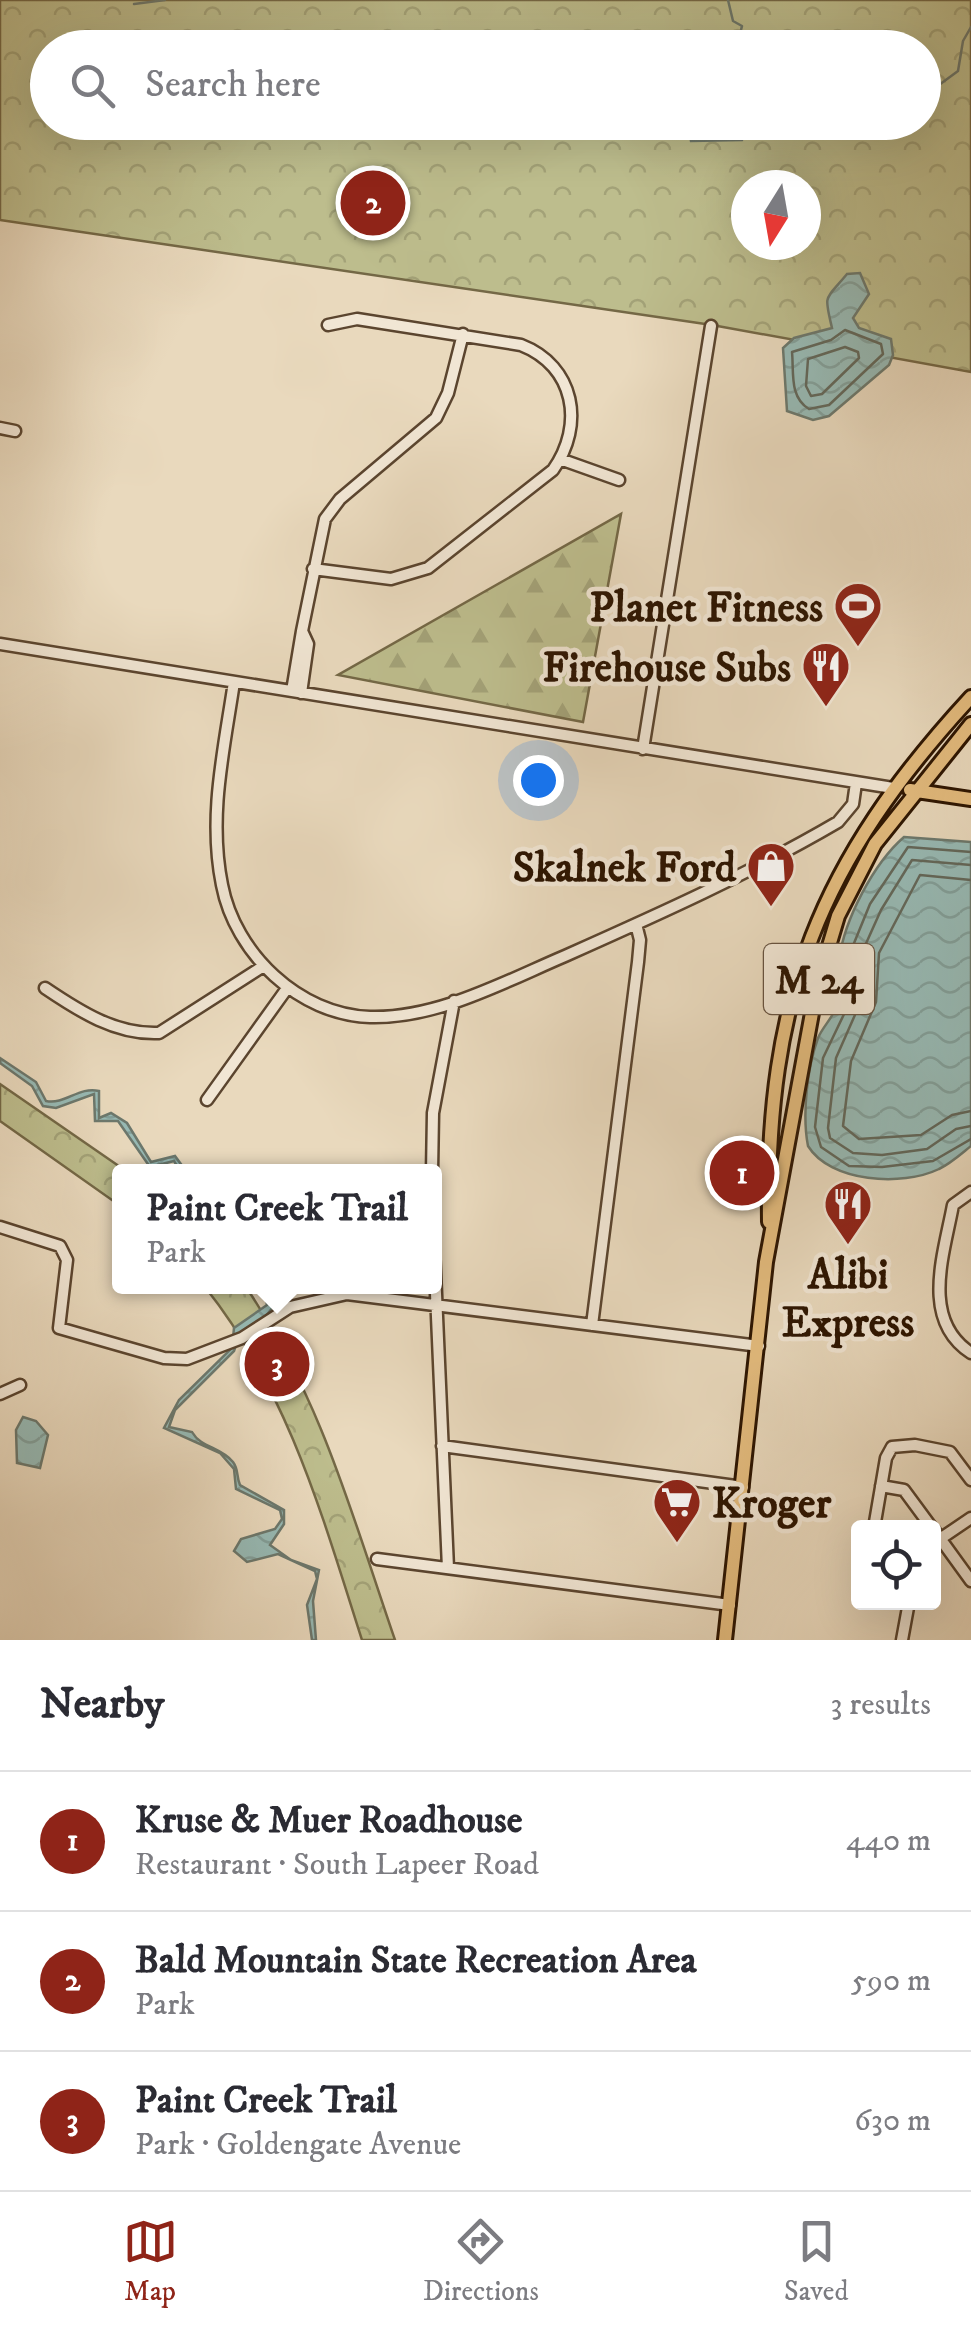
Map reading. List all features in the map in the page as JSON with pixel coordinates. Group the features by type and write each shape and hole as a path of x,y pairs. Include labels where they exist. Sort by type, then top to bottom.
{"main road":[{"name":"M 24","path":"769,1245 769,1144 778,1051 788,1005 836,880 892,788 971,696"},
{"name":"M 24","path":"725,1640 769,1245 812,1008 848,892 876,844 971,724"},
{"path":"892,788 971,799"},
{"path":"788,1005 799,1013 812,1008"},
{"path":"778,1051 786,1050 800,1069"}],"street":[{"path":"313,569 391,579 428,568 529,490 560,459 573,417 563,378 536,351 463,334 357,320 328,325"},
{"path":"643,749 711,326"},
{"path":"296,692 308,644 302,631 317,543 333,506 436,418 448,393 463,334"},
{"path":"0,428 15,431"},
{"path":"560,459 619,480"},
{"path":"0,644 892,788"},
{"path":"234,682 216,829 225,899 234,924 262,967 288,987 336,1009 371,1017 454,1002 636,924 838,822 853,804 856,782"},
{"path":"592,1325 640,940 636,924"},
{"path":"45,988 102,1022 141,1034 159,1033 262,967"},
{"path":"207,1100 288,987"},
{"path":"432,1164 433,1113 454,1002"},
{"path":"971,1192 953,1205 938,1306 954,1339 971,1352"},
{"path":"0,1227 60,1246 67,1260 58,1328 164,1358 187,1359 211,1352 308,1300 347,1294 436,1302 759,1346"},
{"path":"436,1294 448,1568"},
{"path":"0,1394 20,1385"},
{"path":"875,1520 888,1451 899,1445 950,1452 971,1480"},
{"path":"442,1446 742,1487"},
{"path":"881,1486 904,1490 925,1520"},
{"path":"941,1532 971,1518"},
{"path":"941,1543 971,1581"},
{"path":"377,1558 730,1605"},
{"path":"902,1640 904,1610"}],"green space":[{"path":"0,0 971,0 971,372 712,325 0,220"},
{"path":"621,514 583,722 338,675"},
{"path":"0,1084 116,1164 112,1164 112,1200 0,1121"},
{"path":"210,1294 250,1294 295,1372 349,1502 395,1640 362,1640 300,1456 259,1368"}],"water":[{"path":"860,273 869,294 853,318 859,328 891,339 893,355 889,365 829,416 813,420 787,411 783,348 794,338 832,328 828,298 847,274"},
{"path":"904,837 971,842 971,1146 924,1175 868,1178 833,1167 808,1146 807,1092 818,1038 837,1005 839,959 847,927 871,877"},
{"path":"0,1058 36,1082 46,1101 99,1091 99,1118 111,1113 127,1123 151,1162 175,1156 181,1164 148,1164 118,1121 95,1121 94,1094 56,1108 43,1106 32,1086 0,1063"},
{"path":"265,1294 276,1294 278,1301 265,1317 240,1333 234,1351 175,1410 169,1427 192,1432 228,1457 236,1468 240,1485 284,1510 284,1524 270,1545 291,1560 278,1554 247,1562 234,1551 241,1539 275,1529 282,1519 280,1510 236,1489 234,1469 220,1453 164,1428 179,1400 232,1348 234,1328 267,1305"},
{"path":"23,1417 36,1421 48,1435 40,1468 17,1463 16,1430"},
{"path":"291,1560 319,1570 313,1601 316,1640 312,1640 307,1605 317,1579 315,1571"}],"waterway":[{"path":"134,4 165,0"},
{"path":"728,0 733,21 742,26 741,30"},
{"path":"941,84 958,71 963,41 971,27"}],"place":[{"name":"Bald Mountain State Recreation Area","path":"373,203"},
{"name":"Planet Fitness","path":"858,648"},
{"name":"Firehouse Subs","path":"826,708"},
{"name":"Skalnek Ford","path":"771,908"},
{"name":"Kruse & Muer Roadhouse","path":"742,1173"},
{"name":"Alibi Express","path":"848,1246"},
{"name":"Paint Creek Trail","path":"277,1364"},
{"name":"Kroger","path":"677,1544"}]}
